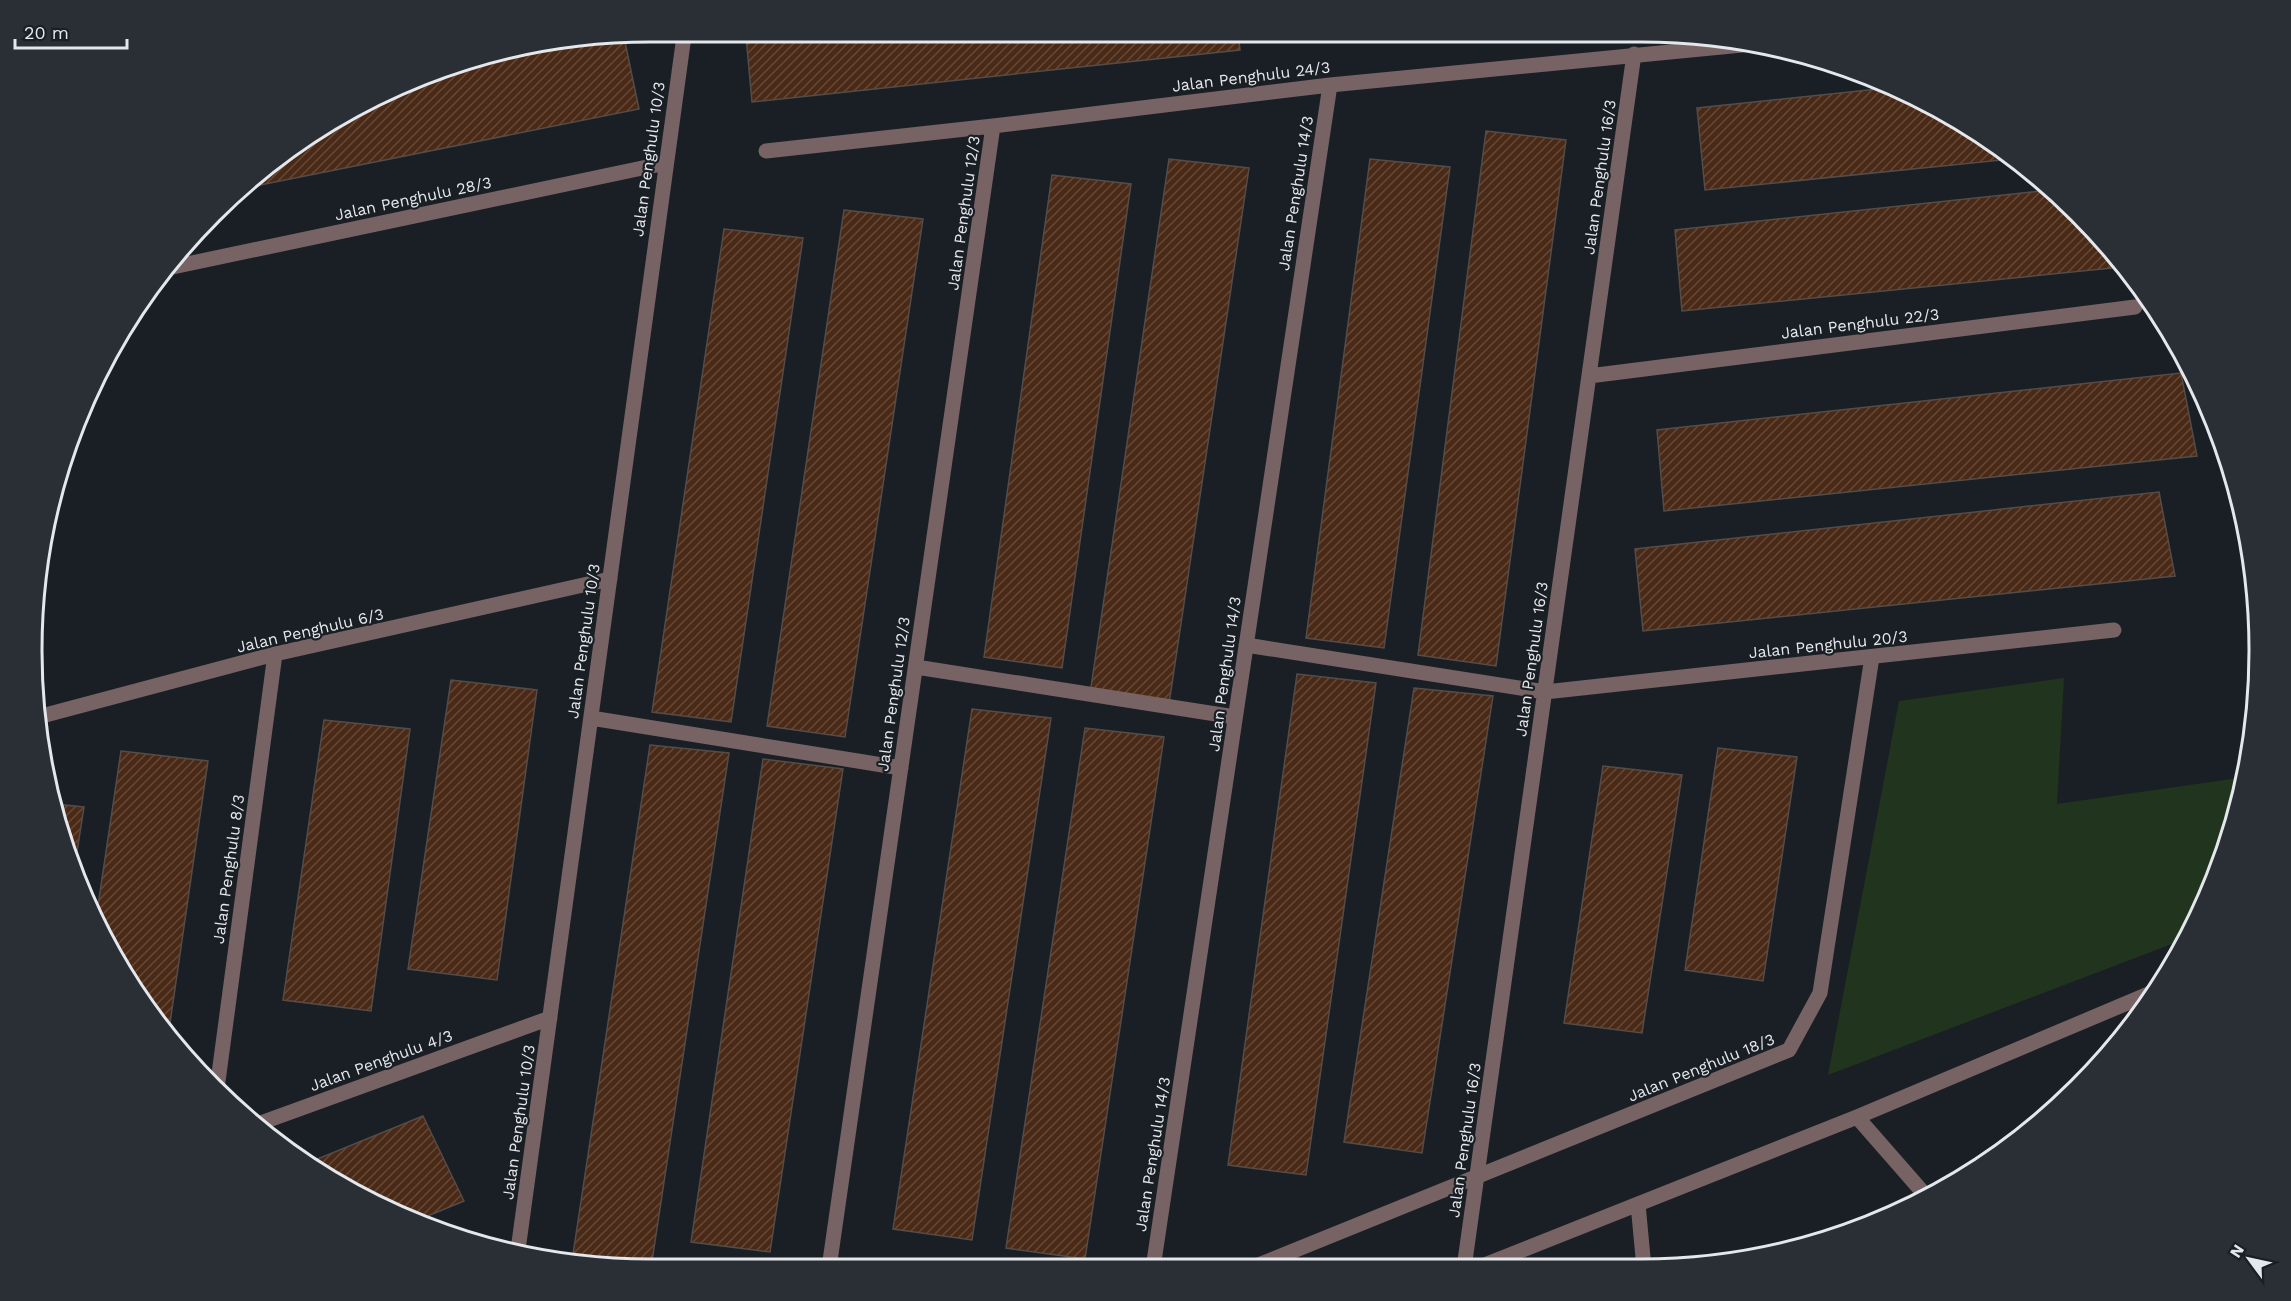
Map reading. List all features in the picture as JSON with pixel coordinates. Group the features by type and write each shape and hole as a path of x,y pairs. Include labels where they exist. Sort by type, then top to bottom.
{"street":[{"name":"Jalan Penghulu 10/3","path":"519,1244 683,42"},
{"name":"Jalan Penghulu 24/3","path":"766,151 1330,85 1719,47"},
{"name":"Jalan Penghulu 16/3","path":"1465,1259 1634,54"},
{"name":"Jalan Penghulu 14/3","path":"1154,1259 1330,85"},
{"name":"Jalan Penghulu 12/3","path":"830,1259 993,126"},
{"name":"Jalan Penghulu 28/3","path":"180,266 666,163"},
{"name":"Jalan Penghulu 22/3","path":"1589,376 2135,307"},
{"name":"Jalan Penghulu 6/3","path":"46,715 275,654 610,579"},
{"name":"Jalan Penghulu 20/3","path":"1246,645 1545,692 2114,630"},
{"name":"Jalan Penghulu 8/3","path":"218,1079 275,654"},
{"name":"Jalan Penghulu 18/3","path":"1274,1259 1789,1050 1820,993 1872,657"},
{"path":"916,667 1236,717"},
{"path":"591,718 901,768"},
{"path":"1500,1259 1857,1117 2140,998"},
{"name":"Jalan Penghulu 4/3","path":"265,1121 550,1018"},
{"path":"1857,1117 1921,1190"},
{"path":"1638,1204 1643,1259"}],"green space":[{"path":"2064,678 2057,804 2235,779 2217,846 2203,883 2173,943 1828,1075 1899,701"}],"building":[{"path":"747,42 1239,42 1240,50 752,102"},
{"path":"625,43 639,109 259,185 312,145 381,105 455,74 532,54 571,47"},
{"path":"1876,89 1945,124 2000,160 1705,190 1697,108"},
{"path":"1486,131 1566,140 1496,666 1418,655"},
{"path":"1169,159 1249,168 1169,704 1090,694"},
{"path":"1370,159 1450,167 1384,648 1306,638"},
{"path":"1052,175 1131,184 1062,668 984,657"},
{"path":"2040,191 2071,220 2113,268 1682,311 1675,230"},
{"path":"844,210 923,219 845,737 767,726"},
{"path":"724,229 803,238 731,722 652,712"},
{"path":"2181,373 2197,456 1664,511 1657,430"},
{"path":"2159,492 2175,576 1643,631 1635,549"},
{"path":"1297,674 1376,683 1306,1175 1228,1165"},
{"path":"451,680 537,690 497,980 408,969"},
{"path":"1414,688 1493,696 1422,1153 1344,1142"},
{"path":"972,709 1051,718 972,1240 893,1229"},
{"path":"324,720 410,729 371,1011 283,1000"},
{"path":"1085,728 1164,737 1085,1259 1006,1248"},
{"path":"650,745 729,753 652,1259 573,1254"},
{"path":"1718,748 1797,757 1763,981 1685,970"},
{"path":"121,751 208,761 170,1023 124,955 98,905"},
{"path":"763,759 843,769 770,1252 691,1242"},
{"path":"1603,766 1682,775 1642,1033 1564,1023"},
{"path":"62,805 84,807 77,853"},
{"path":"423,1116 464,1201 427,1216 381,1196 317,1159"}]}
